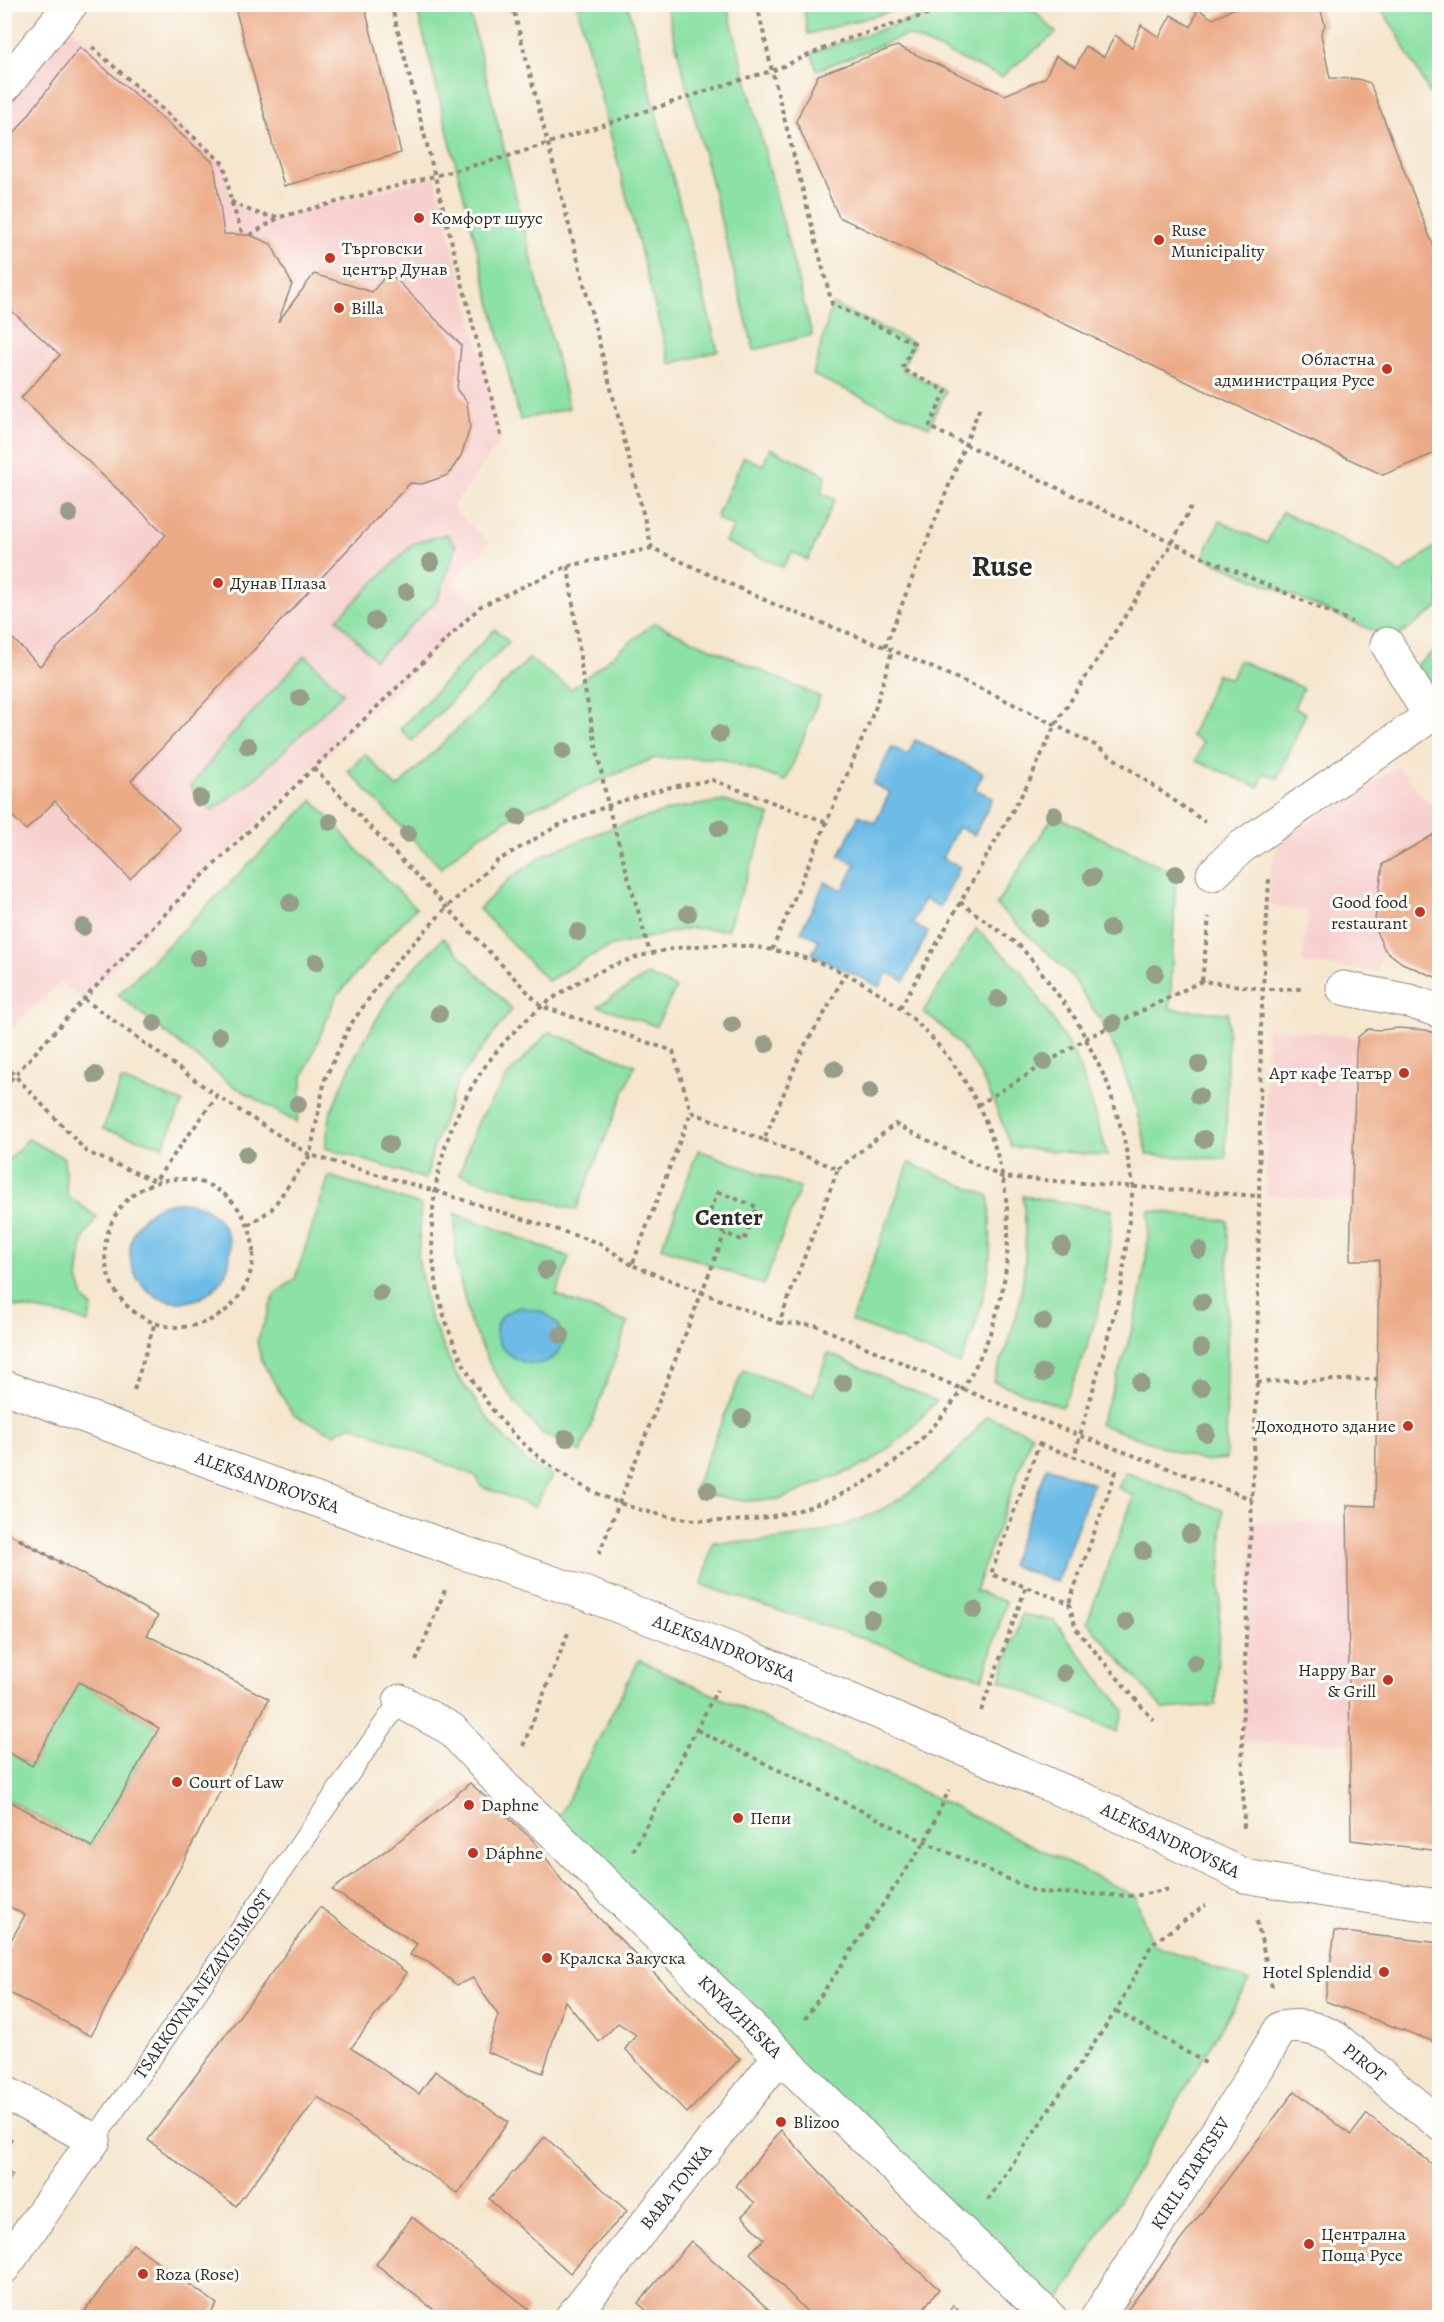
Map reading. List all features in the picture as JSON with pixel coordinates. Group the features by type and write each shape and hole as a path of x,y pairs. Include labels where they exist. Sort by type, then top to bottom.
{"street":[{"path":"4,87 65,11"},
{"path":"1214,874 1240,848 1435,712 1387,644"},
{"path":"1343,988 1409,1001 1440,1011"},
{"name":"ALEKSANDROVSKA","path":"4,1387 461,1552 584,1593 735,1651 1101,1807 1245,1876 1342,1893 1440,1906"},
{"name":"KNYAZHESKA","path":"400,1701 451,1729 506,1789 1050,2318"},
{"name":"PIROT","path":"1281,2028 1297,2025 1315,2028 1335,2038 1440,2124"},
{"name":"KIRIL STARTSEV","path":"1097,2318 1281,2028"},
{"name":"BABA TONKA","path":"571,2318 780,2056"},
{"path":"4,2092 94,2140"},
{"name":"TSARKOVNA NEZAVISIMOST","path":"4,2267 94,2140"}],"lane":[{"name":"TSARKOVNA NEZAVISIMOST","path":"94,2140 400,1701"}],"path":[{"path":"391,4 502,439"},
{"path":"512,4 652,548"},
{"path":"757,4 832,304 914,343 902,369 946,391 929,428 1172,543 1381,634 1387,644"},
{"path":"250,235 280,217 547,144 772,71 841,42 939,11 996,4"},
{"path":"65,11 224,164 231,201 243,235"},
{"path":"231,201 245,210 280,217"},
{"path":"885,647 980,407"},
{"path":"900,1008 1029,782 1055,725 1172,543 1191,507"},
{"path":"4,1087 189,889 481,606 568,566 652,548 778,606 885,647 995,695 1095,745 1270,867 1263,989 1258,1196 1257,1382 1242,1731 1245,1876 1281,2028"},
{"path":"568,566 583,680 608,806 650,953"},
{"path":"772,950 875,709 892,651"},
{"path":"314,768 541,1006 673,1051 691,1112 632,1265"},
{"path":"248,1225 271,1210 310,1155 325,1079 349,1027 388,971 447,908 497,861 559,825 608,806 666,789 712,780 826,822"},
{"path":"1202,981 1214,874"},
{"path":"960,902 1021,947 1087,1038 1107,1082 1120,1124 1133,1186 1121,1290 1074,1457"},
{"path":"731,945 797,955 845,973 900,1008 944,1052 978,1105 991,1136 1002,1177 1007,1220 1006,1264 998,1308 983,1349 962,1389 937,1423 905,1454 879,1473 831,1499 790,1513 747,1520 704,1521 662,1515 620,1503 580,1485 544,1461 512,1431 484,1398 462,1360 446,1320 436,1278 432,1234 435,1191 448,1138 470,1088 502,1044 541,1006 575,983 611,965 650,953 690,946 731,945"},
{"path":"764,1140 803,1048 845,973"},
{"path":"978,1105 1087,1038 1202,981 1263,989"},
{"path":"84,999 217,1096 310,1155 435,1191 599,1243 632,1265 702,1293 779,1323 815,1325 962,1389 1252,1499"},
{"path":"4,1064 87,1152 155,1181 217,1096"},
{"path":"691,1112 838,1169"},
{"path":"779,1323 838,1169 895,1124 1002,1177 1258,1196"},
{"path":"190,1180 219,1190 240,1209 248,1225 253,1240 252,1268 245,1287 229,1308 203,1324 170,1327 141,1317 124,1303 111,1284 105,1260 106,1237 117,1211 130,1197 155,1182 190,1180"},
{"path":"718,1192 757,1207 744,1241 725,1233 705,1225 718,1192"},
{"path":"506,1789 725,1233"},
{"path":"120,1429 145,1359 155,1322"},
{"path":"1257,1382 1378,1379"},
{"path":"1069,1603 991,1574 1039,1444 1116,1472 1069,1603 1076,1629 1154,1721"},
{"path":"20,1539 67,1566"},
{"path":"400,1701 461,1552"},
{"path":"780,2056 925,1842 966,1749 1026,1587"},
{"path":"609,1887 633,1850 698,1730 735,1651"},
{"path":"698,1730 925,1842 1037,1892 1135,1896 1179,1888"},
{"path":"964,2235 1116,2011 1152,1944 1245,1876"},
{"path":"1116,2011 1246,2086"}],"shaded area":[{"path":"60,18 224,164 231,201 245,210 280,217 435,176 502,439 452,508 490,543 453,584 481,606 189,889 84,999 61,982 10,1029 4,1024 4,87"},
{"path":"1398,767 1425,799 1439,811 1439,831 1383,864 1374,927 1385,950 1377,971 1302,963 1308,912 1269,905 1270,867 1283,838"},
{"path":"1266,1028 1358,1037 1352,1201 1266,1194"},
{"path":"1252,1521 1348,1523 1350,1743 1242,1742"}],"green space":[{"path":"803,4 915,4 915,5 808,34"},
{"path":"416,5 468,5 569,408 520,420"},
{"path":"577,5 628,5 718,351 670,364"},
{"path":"666,5 727,5 812,335 754,350"},
{"path":"954,5 1029,5 1056,33 1001,77 907,35 817,70 811,53"},
{"path":"1378,5 1435,5 1440,12 1439,110 1394,28"},
{"path":"832,304 914,343 902,369 946,391 929,427 813,375"},
{"path":"770,448 826,475 821,493 835,499 808,560 792,552 783,567 725,542 734,527 716,518 744,457 763,465"},
{"path":"1282,512 1378,558 1400,573 1439,544 1439,607 1387,644 1381,634 1203,557 1220,521 1267,543"},
{"path":"447,534 456,546 438,599 375,660 337,619 414,543"},
{"path":"654,623 820,697 786,781 718,758 655,758 513,816 470,842 441,868 348,771 365,754 397,788 529,659 571,689"},
{"path":"495,629 509,642 412,741 400,729"},
{"path":"1439,648 1439,679 1430,685 1416,665"},
{"path":"305,655 343,693 258,776 212,811 190,787 229,738"},
{"path":"1239,660 1303,688 1294,708 1306,713 1278,778 1264,773 1258,787 1196,761 1203,742 1191,736 1217,674 1231,679"},
{"path":"313,800 358,851 416,908 336,997 303,1077 297,1123 230,1084 118,995"},
{"path":"724,801 770,815 727,930 690,928 612,946 584,959 548,981 479,909 509,879 546,854 614,827 677,808"},
{"path":"1054,815 1176,874 1170,1009 1228,1013 1226,1159 1148,1155 1132,1093 1118,1055 1101,1021 1071,975 996,905"},
{"path":"976,929 1023,973 1075,1057 1108,1156 1011,1147 988,1089 968,1055 955,1039 923,1012"},
{"path":"443,938 512,1009 458,1081 432,1152 426,1179 325,1148 331,1111 355,1056 395,988"},
{"path":"647,975 676,988 656,1026 598,1006"},
{"path":"549,1032 635,1065 576,1210 459,1174 478,1122 506,1078"},
{"path":"121,1080 183,1102 163,1146 103,1129"},
{"path":"28,1139 64,1158 67,1195 97,1217 83,1239 78,1279 84,1298 92,1308 88,1323 70,1316 5,1305 5,1164"},
{"path":"698,1150 800,1188 764,1285 662,1247"},
{"path":"909,1163 989,1196 991,1242 986,1285 960,1364 851,1321"},
{"path":"329,1176 421,1205 418,1257 428,1312 455,1373 493,1425 527,1463 552,1476 534,1507 481,1486 476,1476 352,1425 334,1434 293,1415 261,1360 257,1341 275,1294 295,1279"},
{"path":"1023,1196 1112,1210 1107,1262 1098,1311 1083,1359 1062,1407 993,1381 1011,1335 1022,1290 1025,1245"},
{"path":"1149,1210 1228,1221 1226,1459 1202,1461 1099,1424 1119,1372 1141,1292"},
{"path":"455,1213 569,1257 556,1295 628,1323 581,1453 541,1433 516,1404 491,1367 470,1322 456,1263"},
{"path":"828,1353 936,1401 903,1437 869,1463 781,1499 744,1501 693,1492 743,1370 813,1395"},
{"path":"987,1416 1032,1434 975,1591 1006,1602 983,1679 702,1585 713,1542 796,1537 833,1529 868,1516 900,1499 930,1477 959,1449"},
{"path":"1125,1472 1223,1510 1216,1705 1163,1709 1087,1622 1134,1496 1118,1488"},
{"path":"1022,1614 1054,1621 1124,1710 1117,1732 1000,1680"},
{"path":"639,1660 944,1802 1135,1896 1152,1944 1249,1981 1050,2317 552,1831"},
{"path":"79,1682 159,1728 92,1847 5,1798 5,1751 32,1766"}],"water":[{"path":"915,740 983,773 975,789 993,798 974,835 958,827 942,858 960,867 940,907 924,899 912,924 928,932 904,981 887,972 880,987 812,954 819,940 801,931 825,882 843,890 856,864 839,856 859,815 875,823 890,792 873,784 892,747 908,755"},
{"path":"180,1202 208,1210 222,1224 230,1252 222,1280 208,1294 180,1302 152,1294 138,1280 130,1252 138,1224 152,1210"},
{"path":"520,1307 543,1312 558,1324 564,1342 553,1358 538,1364 523,1362 509,1354 499,1342 496,1329 502,1317"},
{"path":"1047,1467 1093,1484 1057,1582 1010,1565"}],"building":[{"path":"234,4 364,4 401,153 284,186"},
{"name":"Ruse Municipality","path":"1242,4 1319,4 1325,25 1321,34 1330,78 1358,79 1370,83 1440,263 1440,451 1383,475 839,217 796,121 818,75 897,46 1005,95 1045,78 1056,56 1076,67 1085,46 1104,57 1115,35 1132,48 1141,25 1159,37 1171,15 1191,27 1198,9 1213,19"},
{"path":"80,47 214,163 224,234 250,235 271,244 292,284 278,322 314,274 372,292 389,272 461,345 457,390 467,402 470,428 461,456 448,475 422,484 410,483 131,781 180,829 130,879 55,801 26,830 4,808 4,630 40,666 166,535 21,398 60,355 4,304 4,147"},
{"path":"1440,831 1440,979 1402,963 1385,950 1374,927 1383,864"},
{"name":"Доходното здание","path":"1368,1029 1426,1030 1440,1035 1440,1851 1351,1840 1347,1505 1375,1506 1379,1260 1350,1260 1356,1050 1358,1037"},
{"name":"Сourt of Law","path":"4,1531 158,1616 147,1635 269,1699 91,2036 4,1990 4,1953 25,1915 4,1904 4,1798 92,1847 159,1728 79,1682 32,1766 4,1750"},
{"path":"470,1783 534,1841 563,1882 740,2059 687,2113 625,2049 636,2035 618,2023 599,2042 565,2001 543,2073 487,2052 498,2015 473,1978 457,1985 428,1962 410,1955 417,1944 332,1890 423,1823"},
{"path":"320,1907 407,1973 351,2048 419,2094 435,2071 508,2122 458,2194 318,2097 236,2206 148,2140"},
{"name":"Hotel Splendid","path":"1335,1931 1440,1943 1440,2044 1325,2001"},
{"name":"Централна Поща Русе","path":"1295,2091 1351,2135 1367,2114 1440,2170 1440,2318 1121,2318"},
{"path":"781,2130 878,2235 939,2289 916,2318 813,2318 750,2253 764,2239 742,2216 755,2203 736,2186"},
{"path":"4,2134 12,2139 4,2153"},
{"path":"545,2137 627,2211 570,2273 489,2199"},
{"path":"4,2170 13,2175 4,2186"},
{"path":"412,2217 529,2309 522,2318 444,2318 376,2264"},
{"path":"691,2241 773,2313 769,2318 655,2318 638,2303"},
{"name":"Roza (Rose)","path":"133,2244 217,2304 207,2318 80,2318"},
{"path":"953,2305 966,2318 946,2318"}],"place":[{"name":"Комфорт шуус","path":"419,218"},
{"name":"Ruse Municipality","path":"1159,240"},
{"name":"Tърговски център Дунав","path":"330,258"},
{"name":"Billa","path":"339,308"},
{"name":"Областна администрация Русе","path":"1387,369"},
{"name":"Дунав Плаза","path":"218,583"},
{"name":"Good food restaurant","path":"1420,912"},
{"name":"Арт кафе Театър","path":"1404,1073"},
{"name":"Доходното здание","path":"1408,1426"},
{"name":"Happy Bar & Grill","path":"1388,1680"},
{"name":"Сourt of Law","path":"177,1782"},
{"name":"Daphne","path":"469,1805"},
{"name":"Пепи","path":"738,1818"},
{"name":"Dáphne","path":"473,1853"},
{"name":"Кралска Закуска","path":"547,1958"},
{"name":"Hotel Splendid","path":"1384,1972"},
{"name":"Blizoo","path":"781,2122"},
{"name":"Централна Поща Русе","path":"1309,2244"},
{"name":"Roza (Rose)","path":"143,2274"}],"district":[{"name":"Ruse","path":"1002,566"},
{"name":"Center","path":"729,1217"}]}
